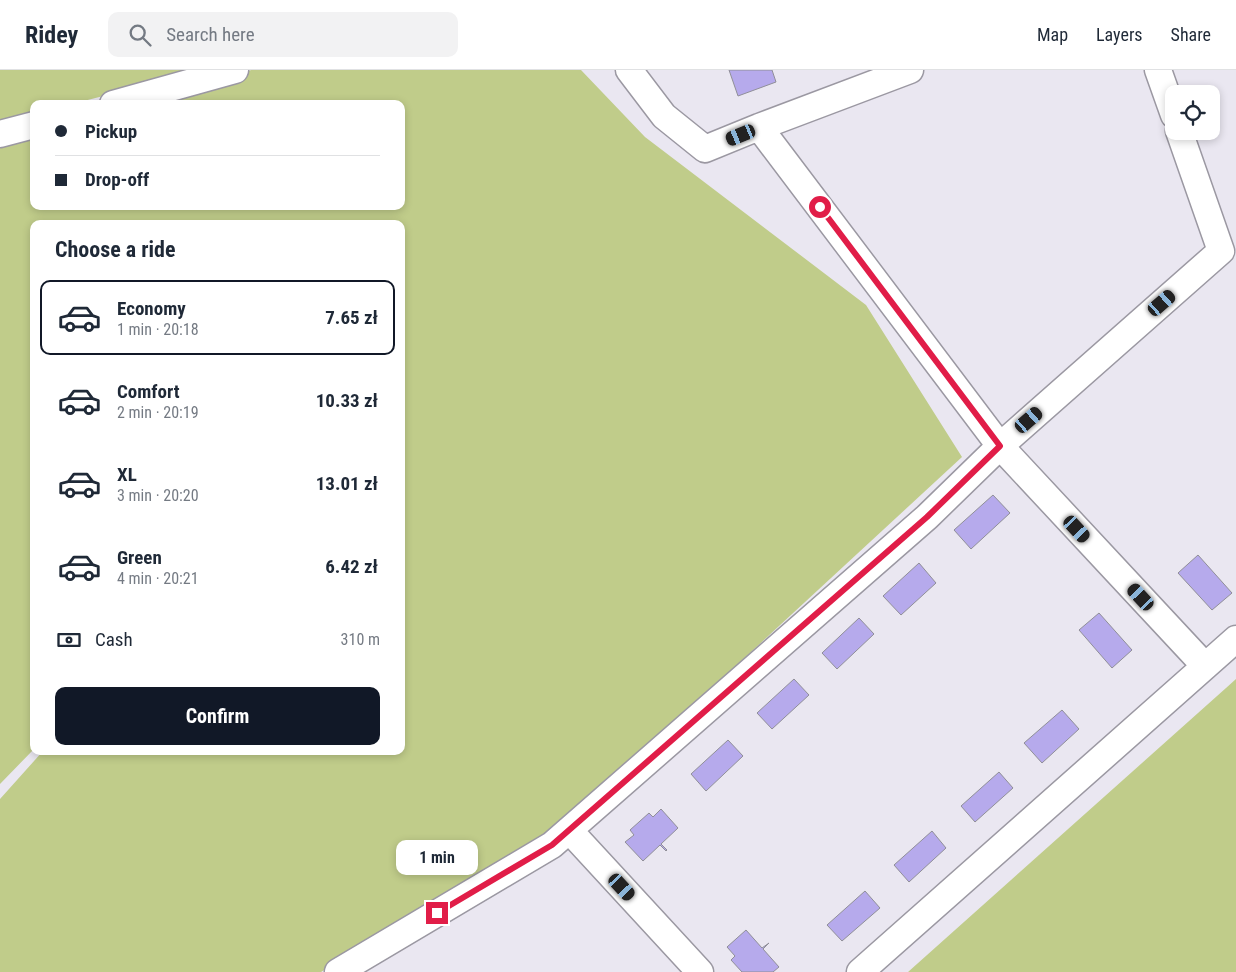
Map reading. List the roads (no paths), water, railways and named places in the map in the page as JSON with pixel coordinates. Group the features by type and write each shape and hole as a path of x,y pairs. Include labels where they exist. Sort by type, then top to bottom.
{"street":[{"path":"126,100 235,70"},
{"path":"629,70 664,116 705,149 910,70"},
{"path":"1158,70 1165,90"},
{"path":"0,134 30,126"},
{"path":"759,127 1000,446 1205,666"},
{"path":"338,972 552,845 920,523 1000,446 1229,259 1183,140"},
{"path":"860,972 1236,638"},
{"path":"569,830 700,972"}]}
